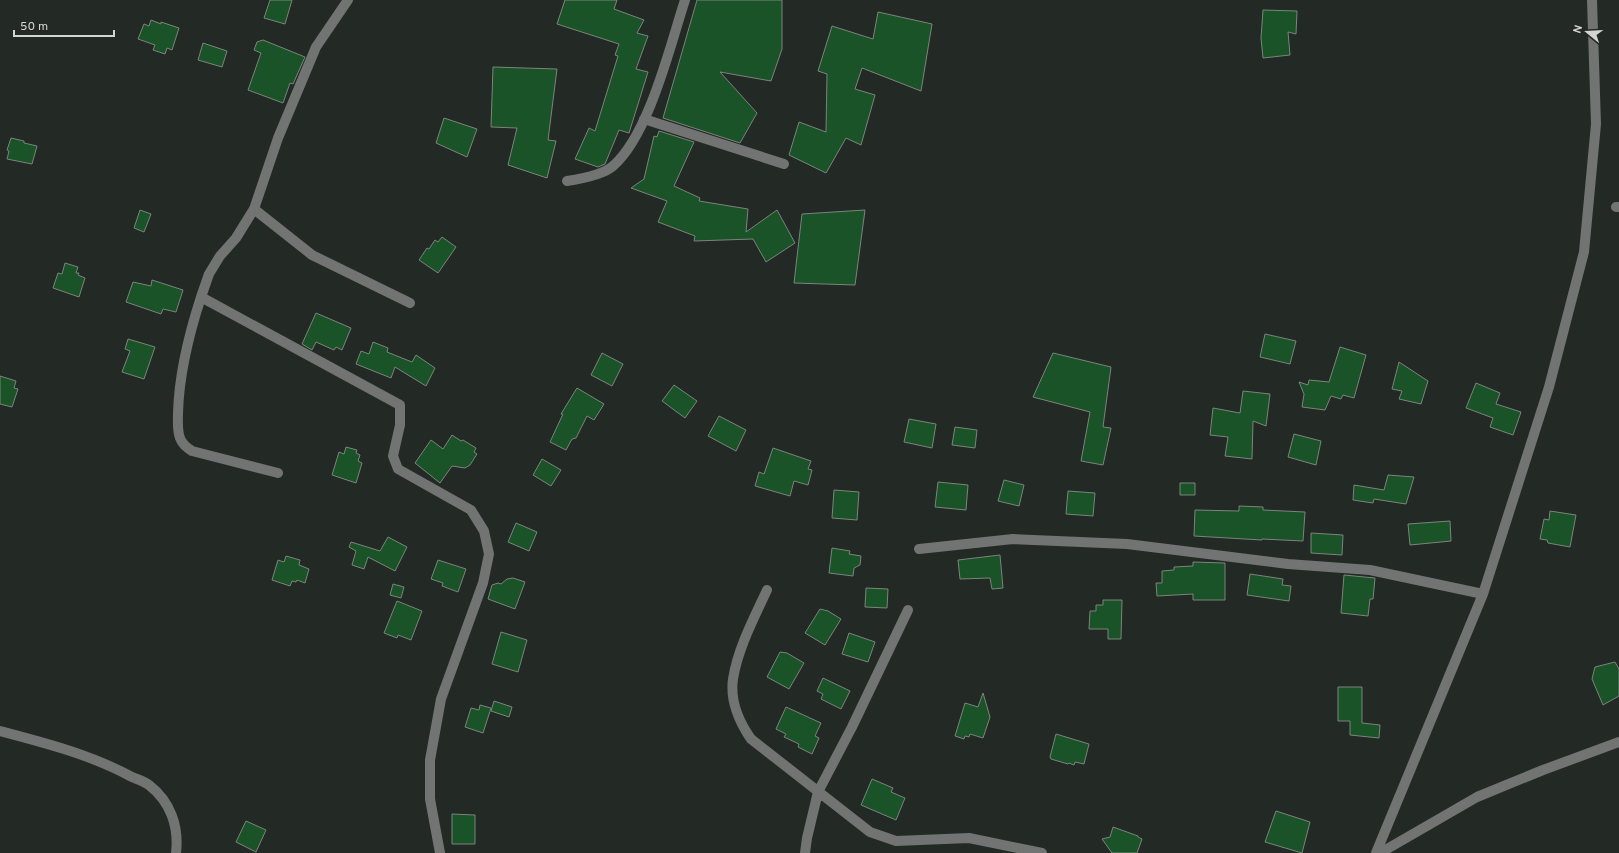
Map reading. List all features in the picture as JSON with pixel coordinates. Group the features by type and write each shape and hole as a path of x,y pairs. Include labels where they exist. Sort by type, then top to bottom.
{"street":[{"path":"278,473 192,451 185,446 180,439 177,430 178,399 188,342 209,274 220,256 236,238 254,209 278,138 316,47 348,0"},
{"path":"567,181 586,178 612,167 627,150 640,128 656,88 685,0"},
{"path":"1376,853 1483,594 1549,387 1584,252 1596,124 1592,0"},
{"path":"644,119 784,164"},
{"path":"254,209 312,255 410,303"},
{"path":"202,297 400,405 400,425 394,456 398,469 470,510 484,531 489,554 482,583 441,699 430,760 430,799 440,853"},
{"path":"919,549 1013,539 1127,544 1288,564 1370,570 1483,594"},
{"path":"767,590 742,646 733,679 734,702 741,724 751,739 870,832 896,841 969,838 1042,853"},
{"path":"805,853 818,792 852,727 908,610"},
{"path":"0,731 92,758 148,784 162,797 172,814 176,825 176,853"},
{"path":"1380,853 1477,798 1543,770 1619,742"}],"building":[{"path":"270,0 292,0 285,24 264,18"},
{"path":"565,0 617,0 614,9 644,20 637,33 648,36 636,69 648,72 629,133 619,130 605,164 598,167 575,159 589,128 595,131 618,56 615,55 619,44 557,24"},
{"path":"697,0 782,0 782,49 771,81 720,72 757,113 740,143 663,118"},
{"path":"1263,10 1297,11 1296,34 1288,32 1290,55 1263,58 1261,38"},
{"path":"878,12 932,24 921,91 862,68 855,89 875,95 861,145 846,138 826,173 789,155 799,122 826,132 827,74 818,71 832,26 873,39"},
{"path":"151,20 179,28 172,50 167,48 165,54 153,50 155,45 138,39 144,24 149,26"},
{"path":"263,40 305,57 293,84 290,83 283,103 248,90 261,53 254,50 257,42"},
{"path":"203,43 227,51 222,67 198,60"},
{"path":"493,67 557,69 548,140 556,141 547,178 508,165 517,128 491,127"},
{"path":"444,118 477,129 467,157 436,143"},
{"path":"659,131 694,142 674,186 700,198 699,201 748,209 746,232 777,210 795,243 766,262 753,239 694,241 695,236 658,222 667,201 631,188 644,179 654,136 657,137"},
{"path":"11,138 37,146 32,164 7,159 9,151 7,150"},
{"path":"140,210 151,214 144,232 134,228"},
{"path":"865,210 855,285 794,283 802,214"},
{"path":"442,237 456,247 438,273 419,260 427,248 429,249 435,240 438,242"},
{"path":"65,263 78,267 76,273 79,273 78,275 85,278 79,297 53,288 58,273 62,274"},
{"path":"152,280 183,290 176,312 163,309 161,314 126,302 133,282 151,286"},
{"path":"316,313 351,328 342,350 336,347 334,350 316,342 312,350 302,344"},
{"path":"1265,334 1296,341 1290,364 1260,357"},
{"path":"128,339 155,347 144,379 122,372 130,351 125,349"},
{"path":"373,342 388,348 387,352 412,362 416,355 435,368 426,386 395,367 391,378 356,364 361,351 369,354"},
{"path":"1340,347 1366,355 1354,398 1343,395 1341,399 1331,396 1325,410 1302,407 1304,394 1299,382 1308,385 1309,380 1329,382"},
{"path":"602,353 623,364 612,386 591,375"},
{"path":"1053,353 1111,367 1103,427 1111,428 1103,465 1081,461 1090,412 1033,397"},
{"path":"1399,362 1428,381 1421,404 1399,399 1402,391 1392,389"},
{"path":"0,376 16,381 14,388 18,389 12,407 0,404"},
{"path":"1476,383 1500,393 1496,404 1521,412 1513,435 1490,427 1493,418 1466,408"},
{"path":"674,385 697,401 685,418 662,401"},
{"path":"577,388 604,404 594,420 587,416 576,438 572,439 566,450 550,442 563,414 561,414"},
{"path":"1243,391 1270,394 1266,426 1253,421 1252,459 1225,456 1228,437 1210,435 1213,408 1240,413"},
{"path":"719,416 746,430 736,451 708,436"},
{"path":"909,419 936,424 932,448 904,442"},
{"path":"955,427 977,430 975,448 952,445"},
{"path":"1294,434 1321,441 1316,465 1288,457"},
{"path":"452,435 476,448 474,452 477,454 470,465 465,468 452,466 440,483 415,463 431,440 443,449"},
{"path":"346,447 357,450 356,453 360,455 358,461 362,463 356,483 332,475 339,452 344,454"},
{"path":"773,448 811,461 808,469 812,470 808,485 794,481 790,496 755,486 759,472 764,474"},
{"path":"542,459 561,470 551,486 533,475"},
{"path":"1388,475 1414,477 1406,504 1374,499 1373,503 1353,500 1354,485 1384,490"},
{"path":"1004,480 1024,485 1019,506 998,501"},
{"path":"938,482 968,485 966,510 935,507"},
{"path":"1180,483 1195,483 1195,495 1180,495"},
{"path":"834,490 859,492 857,520 832,518"},
{"path":"1068,491 1095,493 1093,516 1066,514"},
{"path":"1239,506 1263,507 1263,510 1305,512 1303,541 1194,536 1195,510 1239,511"},
{"path":"1550,511 1576,515 1570,547 1548,543 1547,540 1540,539 1544,519 1549,520"},
{"path":"1450,521 1451,541 1410,545 1408,524"},
{"path":"516,523 537,532 529,551 508,542"},
{"path":"1311,533 1343,535 1342,555 1311,553"},
{"path":"388,537 407,547 395,571 368,557 364,569 352,565 356,551 349,547 351,542 380,551"},
{"path":"832,548 850,551 849,554 861,556 860,565 854,568 853,576 829,573"},
{"path":"1000,555 1003,588 992,589 990,578 960,579 958,560"},
{"path":"286,556 300,560 299,565 309,569 305,583 297,580 296,582 292,581 290,586 272,580 278,560 284,562"},
{"path":"438,560 466,569 458,592 442,586 443,583 431,579"},
{"path":"1193,562 1225,563 1225,600 1193,600 1193,594 1157,596 1156,583 1162,583 1162,571 1174,570 1174,567 1193,566"},
{"path":"1250,574 1283,579 1282,585 1291,586 1289,601 1247,595"},
{"path":"1344,575 1375,578 1373,599 1370,599 1368,616 1341,613"},
{"path":"513,578 525,582 515,609 488,599 492,585 498,583 501,584 507,579"},
{"path":"393,584 404,587 401,598 390,595"},
{"path":"866,588 888,589 887,608 865,607"},
{"path":"1103,600 1122,600 1121,639 1108,639 1108,629 1089,629 1090,611 1096,611 1096,605 1103,605"},
{"path":"397,601 422,611 411,640 398,635 397,638 384,633"},
{"path":"820,609 828,611 841,619 825,645 805,633"},
{"path":"501,632 527,640 518,672 492,664"},
{"path":"849,633 875,642 868,662 842,654"},
{"path":"780,652 787,653 804,663 789,689 767,677"},
{"path":"1615,662 1619,669 1619,696 1603,705 1592,679 1595,667"},
{"path":"823,678 850,691 841,709 821,699 823,694 817,691"},
{"path":"1338,687 1362,687 1362,723 1380,725 1379,738 1350,735 1350,721 1338,721"},
{"path":"983,693 990,717 983,738 970,734 969,737 965,736 964,739 955,736 965,703 978,707"},
{"path":"494,701 512,707 509,717 491,711"},
{"path":"480,705 491,708 483,733 465,727 471,708 479,710"},
{"path":"786,707 821,723 815,736 819,738 812,754 798,747 799,744 784,737 786,734 776,729"},
{"path":"1056,734 1089,744 1084,764 1075,762 1074,765 1051,759 1050,757"},
{"path":"872,779 893,788 891,792 905,798 896,820 861,805"},
{"path":"1276,811 1310,822 1302,853 1265,842"},
{"path":"452,814 475,815 475,844 452,844"},
{"path":"246,821 266,830 256,852 236,842"},
{"path":"1113,827 1138,836 1142,839 1137,853 1112,853 1102,839 1110,837"}]}
